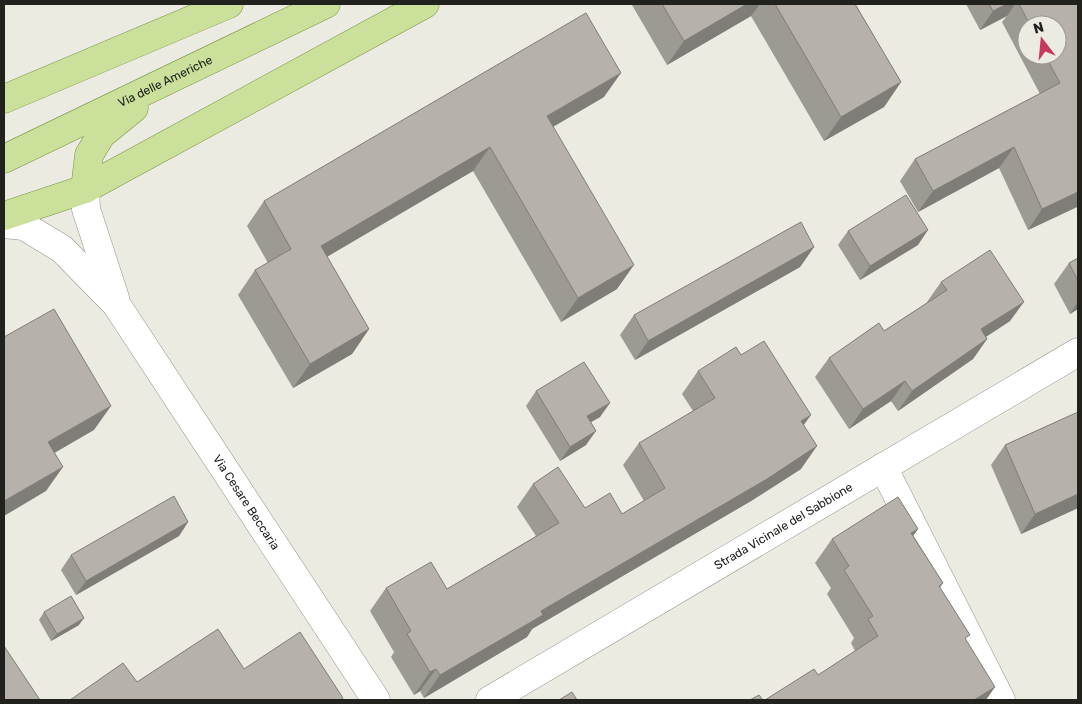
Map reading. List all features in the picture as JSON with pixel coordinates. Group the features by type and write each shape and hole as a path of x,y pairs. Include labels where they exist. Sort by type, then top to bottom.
{"main road":[{"path":"78,68 194,4"},
{"path":"4,99 229,4"},
{"name":"Via delle Americhe","path":"4,159 326,4"},
{"path":"4,216 84,189 425,4"},
{"path":"84,189 89,154 101,135 168,80"}],"street":[{"name":"Via Cesare Beccaria","path":"84,189 86,209 116,304"},
{"name":"Via Cesare Beccaria","path":"4,224 24,226 62,249 116,304 376,700"},
{"name":"Strada Vicinale del Sabbione","path":"490,700 1078,352"},
{"path":"883,467 1001,700"}],"building":[{"path":"662,4 747,4 684,41"},
{"path":"775,4 855,4 901,82 841,117"},
{"path":"989,4 1007,4 993,11"},
{"path":"1019,4 1078,4 1078,192 1042,209 1014,147 933,191 915,159 1060,83 1050,65 1067,65 1067,15 1025,15"},
{"path":"586,13 621,73 547,116 634,265 578,298 490,147 321,246 369,329 310,364 255,270 291,249 264,201"},
{"path":"906,195 928,230 870,266 848,231"},
{"path":"801,222 814,247 648,341 634,315"},
{"path":"990,250 1024,302 981,329 987,339 912,391 905,381 863,409 829,358 879,323 884,331 947,290 941,282"},
{"path":"1078,258 1078,281 1069,263"},
{"path":"54,309 111,406 48,442 63,467 4,501 4,337"},
{"path":"764,341 811,415 801,421 817,446 767,479 541,611 543,615 440,675 436,669 430,672 407,634 411,631 386,588 431,562 447,589 559,523 533,484 558,467 585,508 610,493 622,514 665,488 639,443 715,398 698,371 736,347 741,355"},
{"path":"584,362 610,403 587,416 596,431 570,447 536,391"},
{"path":"1078,412 1078,494 1035,514 1005,445"},
{"path":"174,496 188,522 86,581 71,555"},
{"path":"898,497 918,529 911,533 943,583 939,586 970,635 965,638 995,687 974,700 765,700 814,669 818,675 878,636 868,619 873,616 844,570 849,566 832,539"},
{"path":"71,596 84,618 57,634 44,612"},
{"path":"218,629 244,669 300,632 343,698 340,700 70,700 123,663 137,682"},
{"path":"4,646 40,700 4,700"},
{"path":"572,692 577,700 559,700"},
{"path":"759,695 763,700 750,700"}]}
